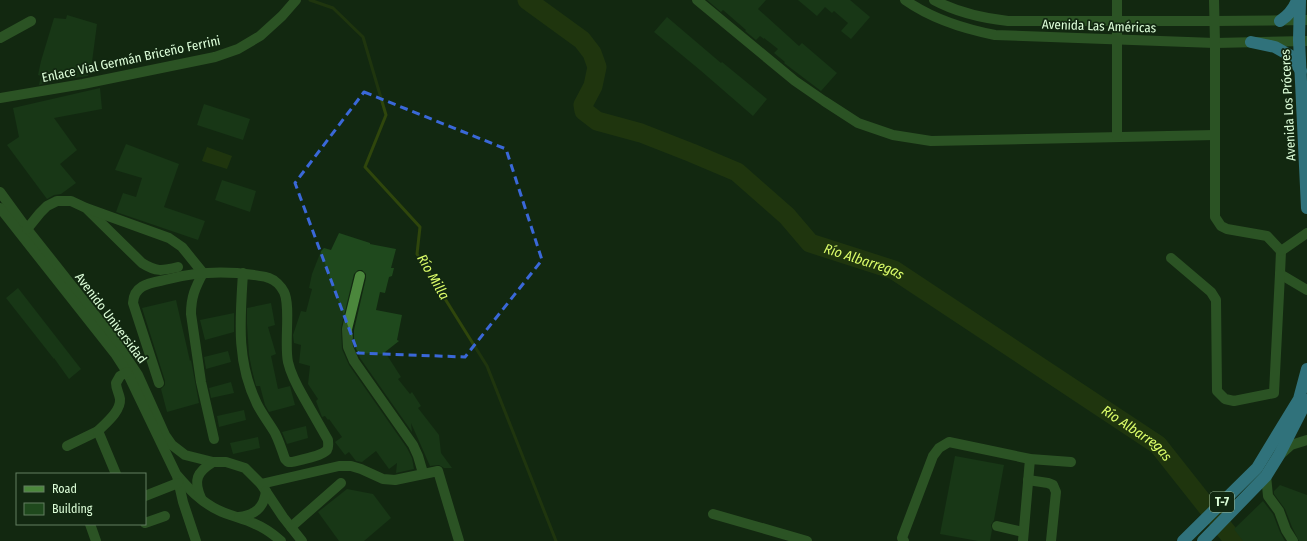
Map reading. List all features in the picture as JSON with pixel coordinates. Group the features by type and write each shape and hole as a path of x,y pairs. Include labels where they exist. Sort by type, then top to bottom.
{"highway":[{"name":"Avenida Los Próceres","path":"1299,0 1304,20 1301,71 1307,208"},
{"path":"1280,21 1288,15 1299,0"},
{"path":"1251,42 1275,47 1291,56 1301,71"},
{"name":"T-7","path":"1185,538 1257,468 1299,399 1307,369"},
{"name":"T-7","path":"1203,541 1265,477 1279,455 1307,400"}],"street":[{"name":"Enlace Vial Germán Briceño Ferrini","path":"0,98 83,84 215,57 238,49 260,36 282,16 296,0"},
{"path":"697,0 824,102 858,123 893,135 931,141 1215,135"},
{"name":"Avenida Las Américas","path":"905,0 930,14 954,24 970,30 995,35 1215,43 1303,41"},
{"name":"Avenida Las Américas","path":"934,0 946,6 983,18 1008,21 1304,20"},
{"path":"1117,0 1117,136"},
{"path":"1214,0 1215,217 1221,226 1227,229 1267,236 1282,251"},
{"path":"0,38 31,22"},
{"name":"Avenido Universidad","path":"0,192 27,229 118,345 138,376 165,435 172,445 185,455 213,462 226,462 245,468 263,487 302,541"},
{"path":"27,229 47,206 57,201 71,201 86,208 160,233 173,240 182,247 203,273"},
{"name":"Avenido Universidad","path":"0,208 109,346 127,372 177,479 186,485 201,500 217,510 255,523 271,532 281,541"},
{"path":"86,208 142,263 149,268 177,272 243,274 268,277 276,282 284,293 286,307 286,348 292,376 328,440 329,446 322,454 288,462 285,459 276,434 257,404 244,368 241,350 243,274"},
{"path":"1172,258 1214,296 1216,308 1218,391 1225,399 1234,401 1274,393 1282,251 1307,233"},
{"path":"177,272 182,247"},
{"path":"158,383 133,303 133,295 136,290 142,286 177,272"},
{"path":"203,273 193,292 191,314 201,382 214,439"},
{"path":"1280,274 1307,290"},
{"path":"360,276 347,329 348,347 354,361 413,445 423,473"},
{"path":"67,446 98,431 113,415 119,405 120,398 116,383 120,376 127,372"},
{"path":"98,431 116,473"},
{"path":"1279,455 1291,445 1307,440"},
{"path":"904,541 902,538 933,456 939,448 949,442 1030,459 1071,462"},
{"path":"997,526 1023,536 1030,459"},
{"path":"201,500 196,483 199,474 205,467 213,462"},
{"path":"238,518 249,516 256,512 261,506 265,498 263,487 339,466 361,468 383,479 396,480 438,471 459,541"},
{"path":"1265,477 1268,496 1279,511 1286,530 1293,541"},
{"path":"146,495 177,479 182,502 196,541"},
{"path":"1028,480 1048,483 1053,486 1056,492 1051,541"},
{"path":"291,527 342,483"},
{"path":"713,514 807,541"},
{"path":"146,523 165,516"},
{"path":"90,525 96,541"}],"highlighted area":[{"path":"364,92 506,149 542,260 465,357 358,353 295,183"}],"shaded area":[{"path":"207,147 232,156 227,169 202,161"}],"building":[{"path":"707,0 766,0 758,9 799,46 802,43 837,73 821,91 784,63 785,62 774,53 778,49 760,36 756,40 723,10 721,12"},
{"path":"798,0 850,0 870,17 851,39 841,31 848,23 834,11 832,13 825,7 817,16"},
{"path":"67,15 97,24 92,62 88,76 48,82 39,85 41,76 38,75 41,61 54,18 66,19"},
{"path":"667,17 721,63 722,62 767,99 753,116 654,32"},
{"path":"100,88 102,109 54,118 77,150 60,164 76,183 61,194 54,195 47,199 7,145 19,137 13,108"},
{"path":"204,104 250,119 243,140 197,125"},
{"path":"126,144 179,164 164,207 205,221 198,240 116,212 123,193 136,197 142,178 115,170"},
{"path":"222,180 256,191 250,212 215,200"},
{"path":"339,233 370,244 396,249 391,268 394,268 392,276 389,277 385,293 380,292 376,310 402,315 397,340 399,341 385,352 401,377 398,379 410,394 412,392 421,406 418,408 439,435 441,453 452,468 444,468 439,465 430,466 411,423 412,432 360,358 354,345 354,330 366,278 366,274 362,270 358,270 354,274 341,328 342,349 349,365 407,448 412,458 414,469 396,473 397,463 389,469 376,451 362,462 356,461 349,452 345,455 335,442 342,437 329,419 328,420 325,416 322,417 316,401 318,399 308,384 310,366 299,363 301,345 294,343 293,335 301,311 306,312 312,289 309,288 312,274 321,251 324,248 331,250"},
{"path":"18,288 81,369 69,379 6,298"},
{"path":"176,300 190,361 191,360 199,403 167,412 161,389 165,385 165,381 142,308"},
{"path":"271,303 275,325 268,327 276,354 271,356 278,389 290,386 295,405 269,412 265,405 260,386 256,386 252,370 249,355 247,308"},
{"path":"234,313 234,332 205,340 200,320"},
{"path":"228,351 231,362 206,369 204,357"},
{"path":"231,382 234,393 211,398 209,388"},
{"path":"244,410 246,420 219,427 217,416"},
{"path":"306,426 308,438 287,444 282,432"},
{"path":"258,437 260,448 233,454 230,443"},
{"path":"955,456 1004,465 994,520 991,525 992,530 990,541 978,541 940,534"},
{"path":"1280,485 1307,495 1307,541 1299,541 1285,509 1274,494 1274,491"},
{"path":"347,489 373,494 391,518 364,541 339,541 318,512"},
{"path":"1263,501 1273,514 1285,541 1243,541 1234,529"}],"waterway":[{"name":"Río Milla","path":"310,0 333,8 363,37 386,115 365,167 420,227 417,254 487,366 556,541"},
{"name":"Río Albarregas","path":"527,0 582,40 592,53 597,67 593,86 583,105 584,111 597,121 641,133 737,172 787,216 810,243 894,270 1158,445 1234,541"}]}
